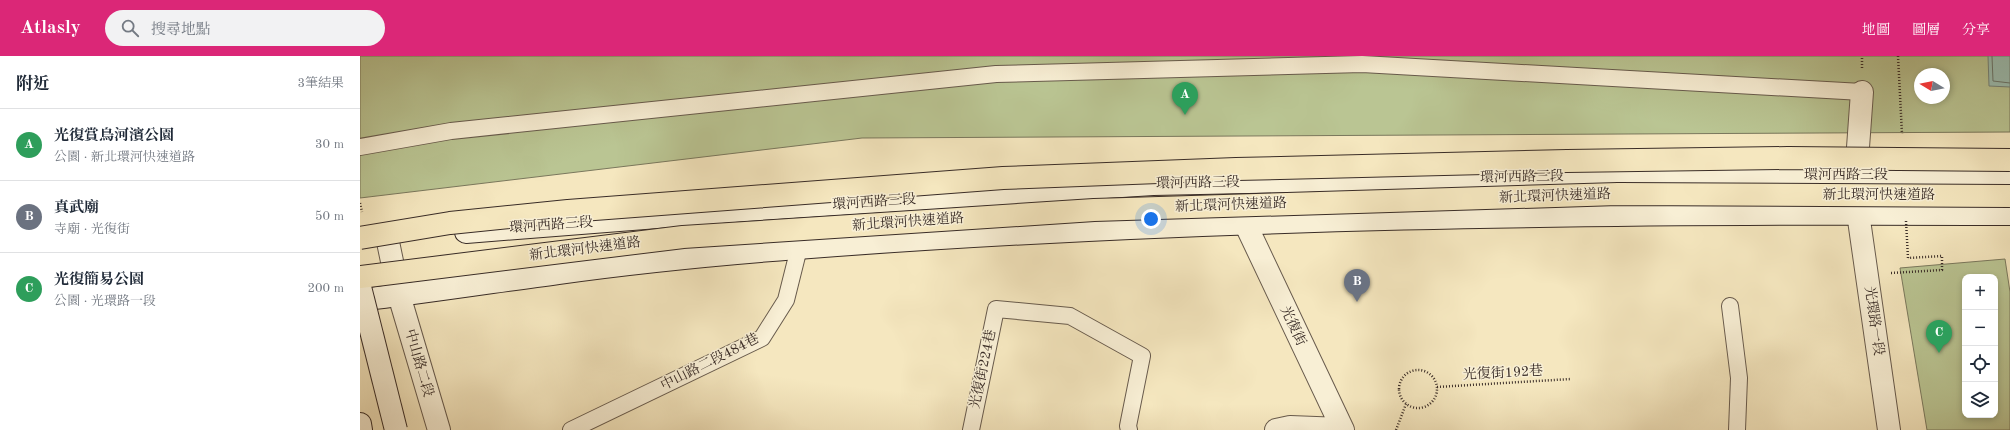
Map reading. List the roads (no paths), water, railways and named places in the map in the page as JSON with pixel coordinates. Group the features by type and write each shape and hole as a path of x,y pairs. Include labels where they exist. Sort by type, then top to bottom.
{"highway":[{"path":"360,238 450,223 568,211 1003,178 1236,169 1567,161 1788,158 2010,160"},
{"name":"新北環河快速道路","path":"360,277 683,237 1094,210 1618,194 2010,196"}],"main road":[{"name":"光環路一段","path":"1862,92 1856,175 1858,213 1890,430"},
{"name":"環河西路三段","path":"360,247 463,232 747,210 1153,184 1547,176 2001,175"},
{"path":"360,300 563,272 799,248 1245,223 1606,214 2001,214"},
{"name":"光復街","path":"1245,223 1342,429 1290,427 1276,430"},
{"name":"中山路二段","path":"388,242 399,295 439,430"},
{"path":"360,287 396,430"},
{"path":"360,424 361,430"}],"lane":[{"path":"360,147 451,130 996,74 1362,64 1862,92"},
{"name":"中山路二段484巷","path":"571,430 762,338 786,300 799,248"},
{"path":"1730,306 1739,378 1737,430"},
{"name":"光復街224巷","path":"970,430 996,309 1070,316 1142,356 1128,426 1129,430"}],"water":[{"path":"1988,56 2010,56 2010,87 1989,86"}],"place":[{"name":"光復賞鳥河濱公園","path":"1185,115"},
{"name":"真武廟","path":"1357,302"},
{"name":"光復簡易公園","path":"1939,353"}]}
